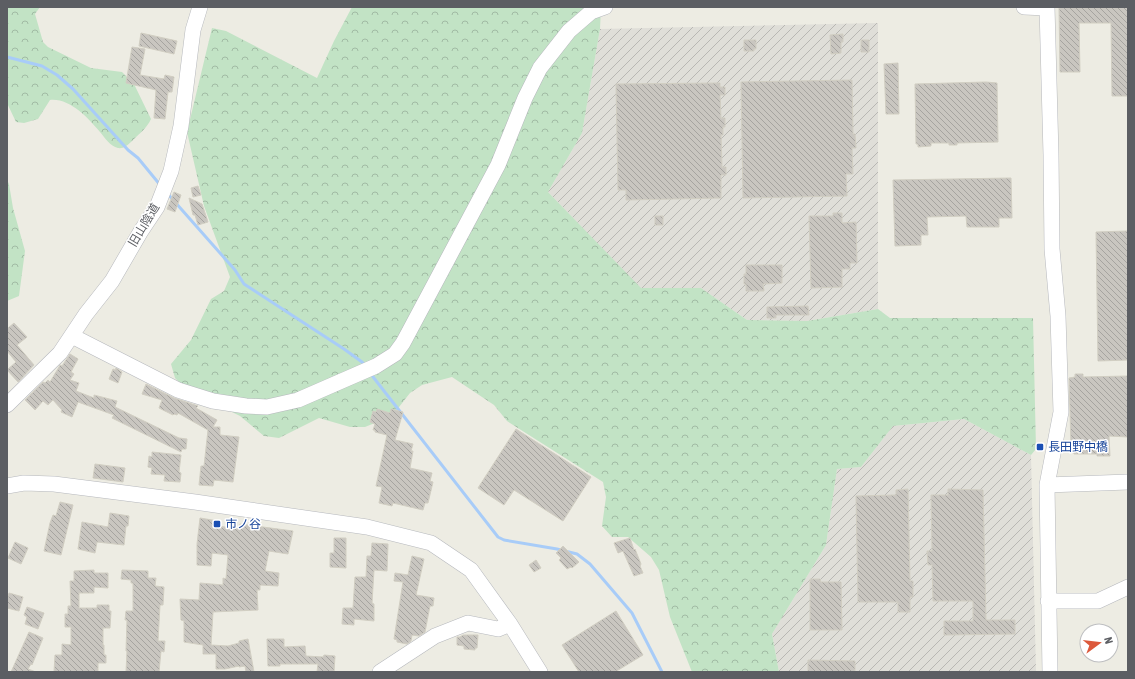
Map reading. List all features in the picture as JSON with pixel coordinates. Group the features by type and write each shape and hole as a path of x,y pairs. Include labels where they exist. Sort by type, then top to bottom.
{"street":[{"name":"旧山陰道","path":"7,405 60,353 86,314 112,281 140,231 157,207 171,171 181,126 193,30 200,7"},
{"path":"72,336 178,390 213,401 246,406 267,407 298,400 376,366 395,354 403,343 498,165 525,98 540,68 569,30 591,12 605,7"},
{"path":"1024,7 1047,7 1052,249 1058,316 1060,412 1047,485 1050,672"},
{"path":"1047,485 1128,482"},
{"path":"7,486 24,483 54,484 195,502 367,527 431,543 471,570 510,624 540,672"},
{"path":"1048,601 1098,601 1128,587"},
{"path":"380,672 435,636 468,623 498,629 510,624"}],"shaded area":[{"path":"878,23 878,309 807,321 747,320 701,288 641,289 548,192 582,133 600,29"},
{"path":"964,419 1031,455 1036,672 779,672 772,634 826,545 837,469 861,467 893,426"}],"green space":[{"path":"7,7 40,7 35,14 43,42 48,47 91,68 122,72 134,84 151,119 145,128 128,145 118,148 110,144 78,110 65,102 57,100 50,100 38,119 24,123 16,122 7,103"},
{"path":"352,7 601,7 600,29 582,133 548,192 641,288 701,288 747,320 807,321 878,309 890,318 1033,318 1036,449 1031,455 964,419 893,426 861,467 837,469 826,545 772,634 779,672 692,672 670,617 659,570 651,557 628,537 612,537 602,526 606,497 603,482 507,421 494,405 452,377 422,385 410,393 392,416 365,427 350,427 319,418 279,438 264,436 240,416 186,389 175,378 171,364 191,340 211,299 224,291 230,277 204,206 187,132 212,28 226,31 317,78"},
{"path":"7,180 25,251 19,296 7,301"}],"building":[{"path":"1059,7 1128,7 1128,96 1112,96 1111,23 1079,23 1080,72 1060,72"},
{"path":"141,33 177,41 174,54 139,46"},
{"path":"843,34 841,53 831,54 830,35"},
{"path":"744,40 756,40 756,49 754,49 754,51 744,51"},
{"path":"861,40 869,40 869,52 861,52"},
{"path":"132,47 145,49 140,75 164,79 165,75 174,77 172,92 168,92 165,119 154,118 156,90 126,83"},
{"path":"898,63 899,114 886,114 884,64"},
{"path":"852,80 853,134 855,134 856,148 852,148 853,174 846,174 847,196 743,198 741,82"},
{"path":"720,83 720,87 725,87 725,95 720,95 721,118 725,118 725,127 723,127 723,135 721,135 722,167 726,167 726,175 721,175 721,198 626,200 626,190 618,190 616,84"},
{"path":"997,83 998,142 957,143 957,145 949,145 949,143 931,143 931,146 918,147 918,144 916,144 915,84"},
{"path":"1011,178 1012,218 999,218 999,227 967,227 966,216 927,217 928,235 921,235 921,245 895,246 893,180"},
{"path":"198,186 201,195 193,197 191,188"},
{"path":"174,192 181,195 175,212 167,209"},
{"path":"189,198 202,204 208,222 198,225 195,215 193,215"},
{"path":"833,213 842,213 842,223 856,222 857,263 850,263 850,269 842,269 842,287 811,288 809,216 833,216"},
{"path":"655,216 663,216 663,225 655,225"},
{"path":"1128,231 1128,360 1098,361 1096,232"},
{"path":"746,265 782,265 782,283 763,284 764,291 746,291 744,274 746,274"},
{"path":"808,306 809,315 776,315 776,318 767,318 767,307"},
{"path":"14,323 27,337 17,345 34,365 18,382 7,370 16,362 7,351 7,329"},
{"path":"70,354 78,359 71,372 74,374 70,380 79,383 76,391 94,398 94,395 117,401 115,407 179,438 187,439 186,449 182,449 181,452 112,418 114,415 78,402 72,417 61,412 62,410 53,400 48,405 43,401 35,410 25,400 43,382 45,383 48,380 50,382 60,365 62,366"},
{"path":"116,368 122,372 118,383 109,379 113,369 115,370"},
{"path":"1075,374 1083,374 1083,377 1128,376 1128,437 1109,436 1110,456 1097,456 1097,454 1074,454 1073,446 1071,446 1069,378 1075,377"},
{"path":"146,384 174,398 198,406 196,408 217,420 213,427 220,427 220,435 239,437 233,482 214,480 213,486 199,485 201,466 204,466 208,430 178,413 177,415 173,415 159,408 162,400 142,394"},
{"path":"377,409 390,413 391,409 403,412 395,440 413,444 410,468 432,473 430,481 433,482 428,503 425,503 423,510 393,503 392,506 379,503 382,487 376,486 387,435 375,432 375,430 373,430 375,424 370,422 373,411 376,412"},
{"path":"516,429 591,477 563,521 514,490 504,505 478,488"},
{"path":"152,452 181,455 179,472 181,473 180,482 164,481 165,475 151,474 152,468 148,467 149,456 152,457"},
{"path":"95,464 125,468 123,482 93,478"},
{"path":"908,489 910,581 913,581 913,597 910,597 910,612 898,612 898,602 858,602 856,496 896,495 896,490"},
{"path":"948,489 983,490 986,620 1015,620 1015,634 944,635 944,621 973,621 973,601 933,601 932,565 928,565 927,551 932,551 931,495 948,495"},
{"path":"60,502 73,505 61,555 44,551 50,523 53,515 56,516"},
{"path":"110,513 129,516 128,526 126,526 124,545 97,542 95,553 78,549 82,522 108,527"},
{"path":"200,518 218,521 218,526 239,529 240,524 293,531 288,554 269,551 265,571 279,573 278,586 260,585 260,590 257,590 258,610 213,612 211,645 228,646 248,639 254,672 246,672 245,666 216,669 216,654 203,654 203,645 184,642 184,621 181,620 180,599 199,600 200,583 223,585 223,578 226,579 228,555 212,553 211,566 197,565 197,544"},
{"path":"334,538 346,538 346,568 330,567 330,553 334,553"},
{"path":"630,538 641,564 640,566 643,573 634,576 623,551 618,553 614,543"},
{"path":"15,542 28,548 21,564 8,558"},
{"path":"372,543 388,544 387,571 374,570 372,603 374,604 374,621 354,619 354,625 342,624 343,608 353,608 355,577 366,577 367,556 371,556"},
{"path":"563,546 579,562 572,568 567,569 559,560 561,558 556,553"},
{"path":"412,556 424,559 416,595 434,598 433,606 430,606 425,632 419,636 412,635 411,641 407,644 397,642 397,640 394,639 403,582 394,581 395,573 408,575"},
{"path":"536,560 541,568 534,572 529,565"},
{"path":"94,570 94,573 108,573 108,588 94,587 94,593 79,593 79,608 97,608 97,605 109,605 109,611 111,611 110,628 103,628 103,645 104,655 106,655 106,663 98,663 98,672 54,672 55,655 62,655 62,644 71,645 71,627 65,627 65,614 68,614 68,606 71,606 70,581 74,581 74,571"},
{"path":"122,570 148,571 148,578 156,578 155,586 164,587 163,605 160,605 158,641 165,641 164,652 161,651 159,672 126,672 127,620 125,620 126,611 133,611 133,583 131,583 131,580 121,579"},
{"path":"810,579 820,579 821,582 841,582 842,630 810,630"},
{"path":"9,593 23,597 19,611 7,608"},
{"path":"27,607 44,613 38,629 25,624 27,617 24,615"},
{"path":"616,611 643,655 615,672 579,672 562,645"},
{"path":"29,632 43,638 32,665 31,664 28,669 36,672 11,672"},
{"path":"463,635 478,635 477,648 475,648 475,650 464,649 464,646 457,645 457,637"},
{"path":"267,639 284,639 284,647 305,646 306,656 335,656 334,672 317,672 318,664 280,664 280,666 268,666"},
{"path":"808,660 855,661 855,672 808,672"}],"waterway":[{"path":"7,57 42,66 57,75 73,89 128,150 138,158 161,186"},
{"path":"167,193 235,270 244,284 344,349 362,362 366,367"},
{"path":"370,373 498,537 504,540 577,554 590,564 632,613 662,672"}],"place":[{"name":"長田野中橋","path":"1040,447"},
{"name":"市ノ谷","path":"217,524"}]}
